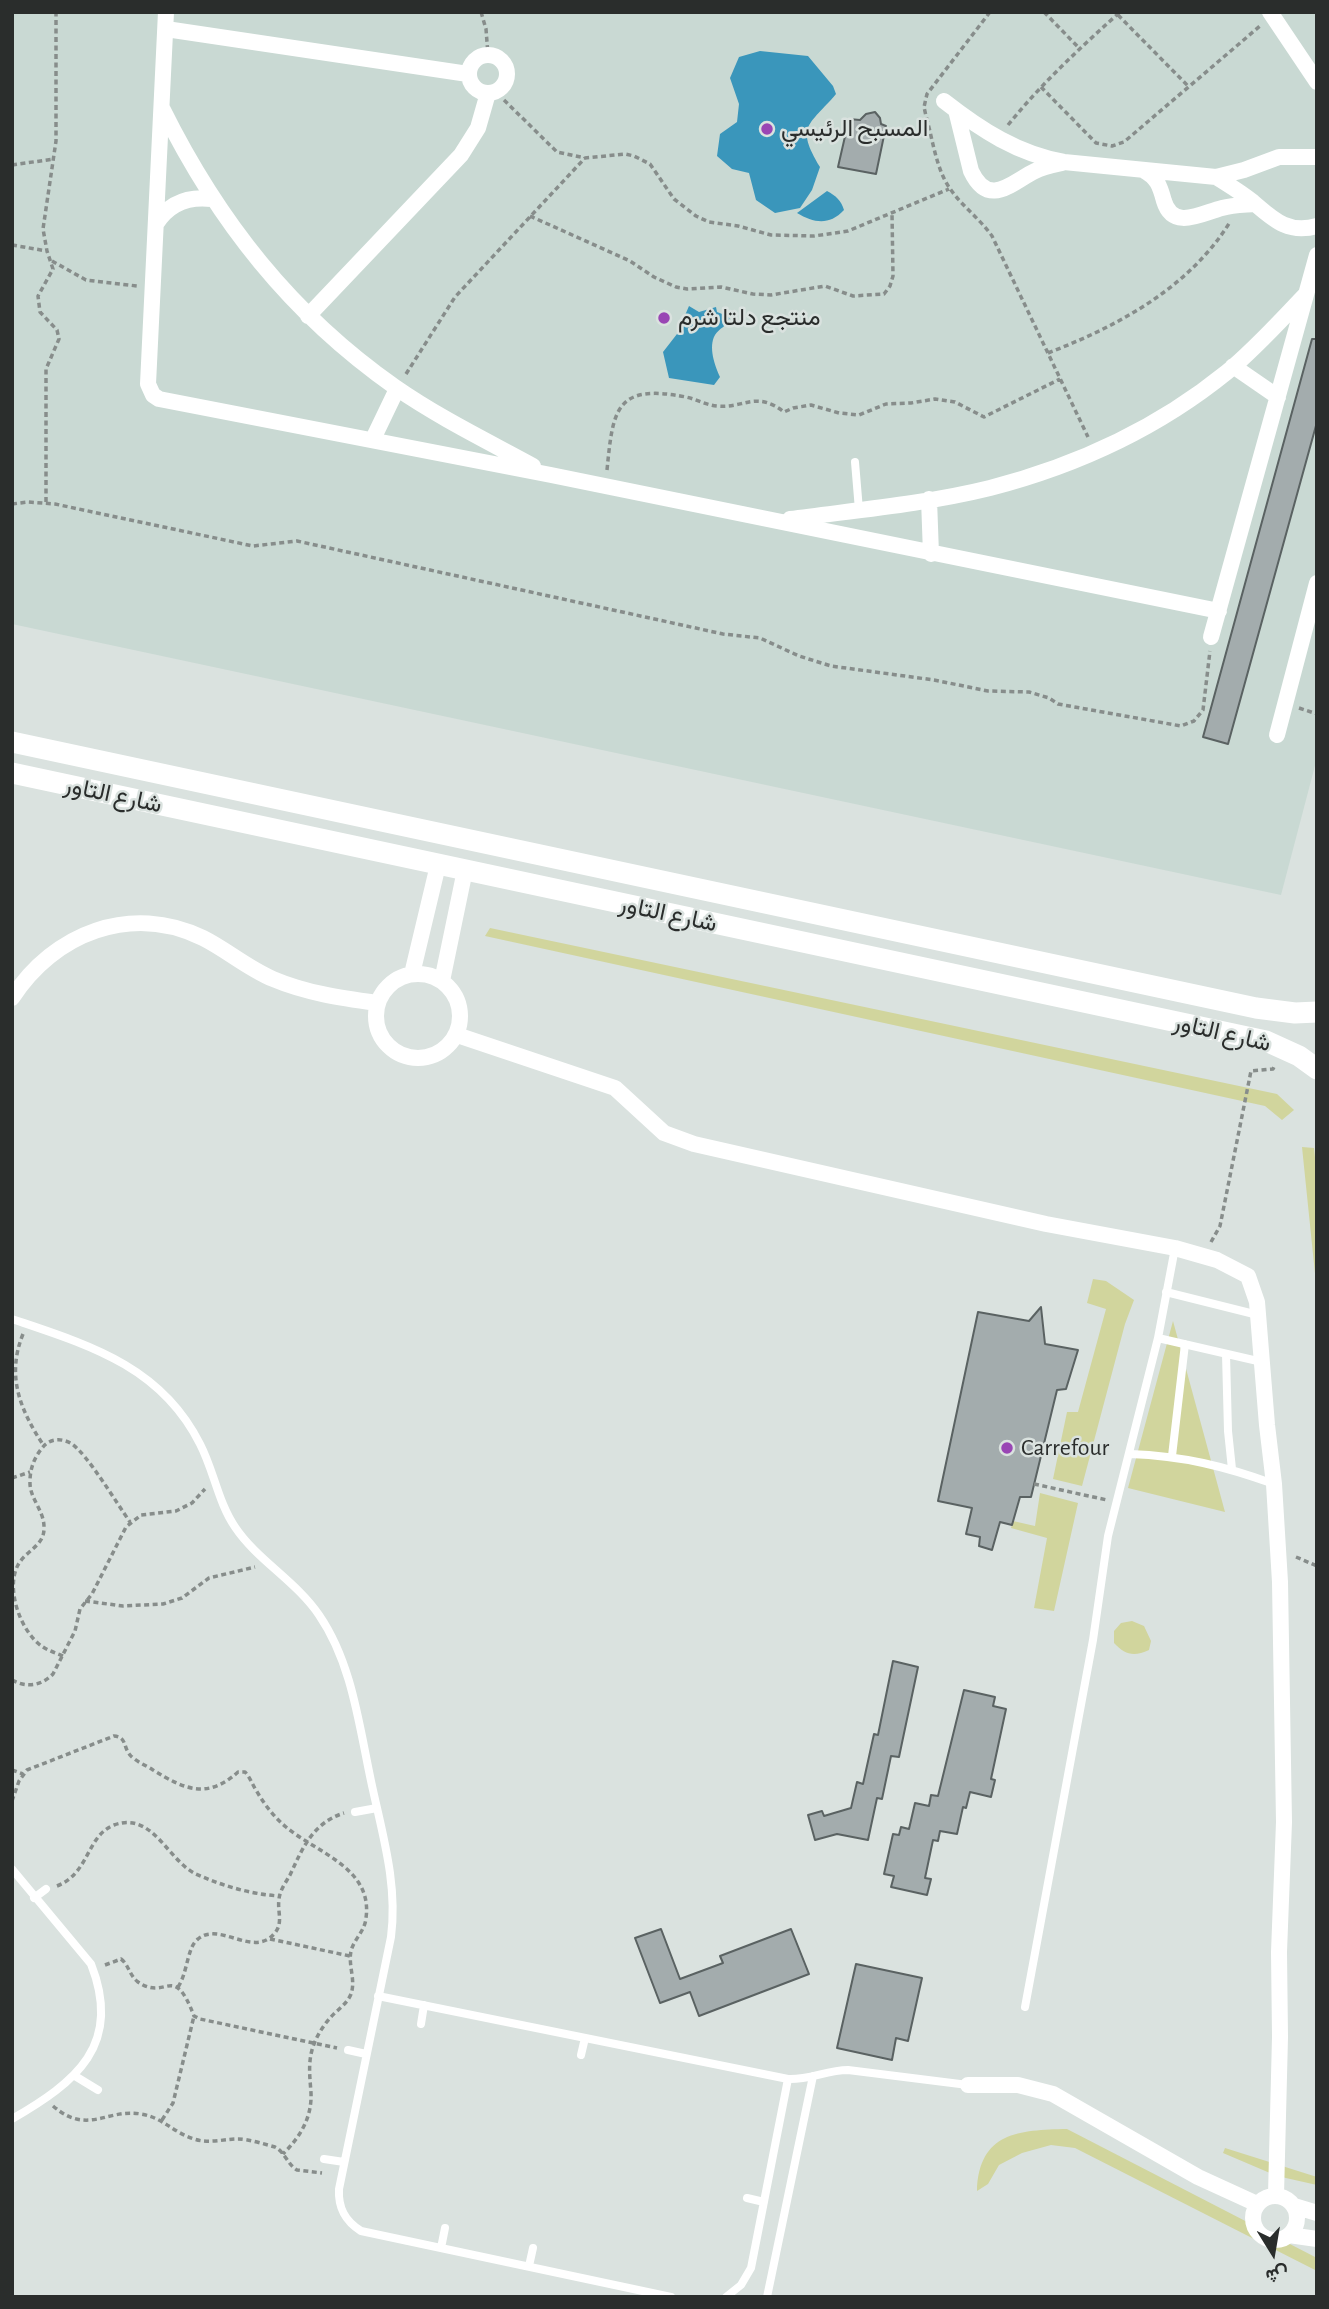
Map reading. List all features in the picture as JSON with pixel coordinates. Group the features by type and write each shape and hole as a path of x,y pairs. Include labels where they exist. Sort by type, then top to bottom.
{"main road":[{"name":"شارع التاور","path":"12,742 1275,1012 1317,1012"},
{"name":"شارع التاور","path":"12,773 1266,1041 1283,1047 1317,1069"},
{"path":"185,810 193,781"},
{"path":"1217,1030 1223,1001"}],"street":[{"path":"1271,14 1317,82"},
{"path":"468,74 166,20 148,384 153,395 166,400 373,439 1219,611"},
{"path":"308,316 461,155 478,128 491,92 506,81 507,74 502,60 488,55 474,60 468,74 474,87 491,92"},
{"path":"161,105 212,199 254,256 308,316 346,350 397,388 471,433 551,475"},
{"path":"1064,162 1035,172 1007,189 999,191 985,188 974,178 971,171 950,106 998,138 1040,158 1064,162 1216,177 1244,170 1279,156 1317,157"},
{"path":"1142,170 1155,178 1166,205 1180,218 1195,218 1247,204"},
{"path":"1216,177 1247,204 1287,228 1306,229 1317,226"},
{"path":"156,224 168,209 184,200 212,199"},
{"path":"1211,637 1317,255"},
{"path":"778,521 988,488 1023,479 1095,452 1161,417 1233,366 1306,294"},
{"path":"1233,366 1278,397"},
{"path":"373,439 397,388"},
{"path":"929,499 931,554"},
{"path":"1277,735 1317,583"},
{"path":"412,974 438,864"},
{"path":"442,981 464,870"},
{"path":"12,999 34,969 63,945 97,930 134,924 172,927 195,935 250,968 292,987 377,1003"},
{"path":"412,974 422,974 442,981 451,989 460,1010 461,1021 457,1035 448,1047 437,1055 423,1059 402,1056 385,1044 378,1031 375,1018 377,1003 390,984 412,974"},
{"path":"457,1035 615,1088 664,1133 694,1144 1046,1224 1175,1248 1231,1266 1248,1276 1257,1301 1267,1425 1275,1484 1280,1582 1284,1755 1276,2195"},
{"path":"968,2085 1018,2085 1053,2094 1198,2177 1257,2204"},
{"path":"1276,2195 1286,2198 1294,2206 1298,2216 1296,2227 1289,2235 1279,2240 1258,2234 1252,2213 1265,2197 1276,2195"},
{"path":"1294,2206 1317,2213"},
{"path":"1289,2235 1317,2239"}],"lane":[{"path":"855,462 859,510"},
{"path":"1025,2007 1093,1640 1108,1536 1158,1338 1175,1248"},
{"path":"1166,1292 1258,1315"},
{"path":"12,1319 106,1353 143,1376 159,1390 188,1423 199,1442 214,1476 220,1499 236,1529 313,1606 339,1650 350,1686 390,1866 394,1904 391,1937 341,2177 338,2199 341,2208 361,2231 671,2297"},
{"path":"1158,1338 1262,1362"},
{"path":"1172,1456 1185,1345"},
{"path":"1226,1354 1232,1469"},
{"path":"1130,1454 1172,1456 1232,1469 1275,1484"},
{"path":"355,1812 377,1808"},
{"path":"12,1869 91,1964 100,1995 100,2027 89,2056 75,2076 47,2099 12,2119"},
{"path":"34,1898 46,1889"},
{"path":"378,1996 788,2079 848,2070 968,2085"},
{"path":"421,2024 424,2005"},
{"path":"581,2055 585,2038"},
{"path":"348,2050 366,2054"},
{"path":"75,2076 98,2090"},
{"path":"767,2297 813,2076"},
{"path":"726,2297 741,2285 751,2267 788,2079"},
{"path":"324,2159 344,2162"},
{"path":"747,2198 764,2202"},
{"path":"441,2248 445,2228"},
{"path":"529,2266 533,2248"}],"path":[{"path":"46,502 46,369 59,339 57,330 40,312 38,296 40,288 53,269 47,251 43,216 54,159 57,113 56,12"},
{"path":"481,12 486,29 488,55"},
{"path":"1044,12 1079,48"},
{"path":"988,13 927,94 926,117 939,166 949,189 976,215 992,236 1095,452"},
{"path":"998,138 1041,87 1079,48 1119,13 1189,87"},
{"path":"1041,87 1096,143 1112,146 1124,142 1271,14"},
{"path":"491,92 557,152 584,158 625,155 642,159 655,171 674,199 696,216 709,222 771,235 796,237 831,234 848,231 949,189"},
{"path":"397,388 455,297 584,158"},
{"path":"12,164 54,159"},
{"path":"1048,353 1110,326 1178,281 1210,250 1247,204"},
{"path":"530,216 630,261 654,277 676,287 721,287 771,295 825,286 858,296 884,294 892,281 892,213"},
{"path":"12,245 47,251"},
{"path":"50,260 86,280 153,287"},
{"path":"606,486 611,429 621,404 636,394 683,397 720,407 760,401 779,407 784,412 811,405 849,415 859,415 886,404 945,400 964,405 984,417 1060,379"},
{"path":"12,504 46,502 253,546 298,541 723,634 760,638 799,656 831,666 934,680 988,691 1029,692 1049,698 1058,704 1181,726 1194,721 1203,710 1211,637"},
{"path":"1204,1256 1220,1226 1251,1071 1273,1069 1283,1047"},
{"path":"28,1324 15,1361 17,1393 28,1423 44,1446"},
{"path":"63,1656 43,1647 27,1630 17,1609 15,1597 14,1570 23,1557 37,1546 44,1532 43,1519 30,1490 31,1471 36,1455 46,1443 59,1440 76,1447 130,1522"},
{"path":"12,1478 31,1471"},
{"path":"12,1680 25,1685 41,1683 53,1674 75,1631 80,1609 92,1594 130,1522 141,1515 176,1511 192,1503 214,1476"},
{"path":"1034,1484 1116,1503"},
{"path":"1310,1563 1317,1566"},
{"path":"85,1601 123,1606 163,1604 182,1598 209,1578 271,1564"},
{"path":"12,1801 23,1774 33,1767 119,1736 123,1738 131,1756 185,1787 211,1787 230,1779 237,1772 245,1772 273,1814 306,1841 347,1867 360,1884 367,1906 364,1928 357,1937 350,1956 353,1987 351,1994 322,2028 314,2042 309,2063 309,2114 300,2135 283,2154"},
{"path":"12,1770 23,1774"},
{"path":"269,1939 279,1927 279,1896 306,1841 323,1822 344,1813 355,1812"},
{"path":"46,1889 64,1883 78,1871 94,1842 105,1830 130,1823 154,1832 176,1859 196,1874 246,1892 279,1896"},
{"path":"178,1987 186,1973 192,1944 205,1935 213,1934 256,1943 269,1939 350,1956"},
{"path":"93,1970 121,1959 126,1962 131,1975 141,1984 158,1988 172,1985 184,1993 194,2016 173,2102 162,2120"},
{"path":"194,2016 348,2050"},
{"path":"47,2099 62,2113 82,2120 133,2113 162,2120 171,2129 194,2139 212,2142 241,2139 275,2147 297,2171 341,2177"}],"shaded area":[{"name":"منتجع دلتا شرم","path":"12,12 1317,12 1317,758 1281,895 12,624"}],"green space":[{"path":"490,928 1277,1094 1294,1110 1282,1120 1265,1106 485,936"},
{"path":"1302,1147 1314,1148 1317,1176 1317,1293"},
{"path":"1093,1279 1106,1281 1134,1300 1125,1324 1082,1486 1053,1479 1067,1412 1078,1412 1106,1309 1087,1303"},
{"path":"1173,1321 1225,1512 1128,1488"},
{"path":"1040,1493 1078,1503 1054,1611 1034,1608 1047,1538 1011,1528 1013,1521 1035,1526"},
{"path":"1132,1621 1144,1626 1151,1641 1149,1650 1139,1654 1130,1654 1114,1643 1114,1631 1121,1623"},
{"path":"1067,2129 1317,2258 1317,2271 1075,2148 1051,2145 1022,2153 999,2165 988,2184 977,2191 979,2171 985,2157 1005,2138 1033,2131"},
{"path":"1225,2148 1317,2177 1317,2185 1277,2176 1223,2153"}],"water":[{"name":"المسبح الرئيسي","path":"760,51 808,56 833,86 836,94 808,127 808,142 820,167 812,190 800,208 775,213 756,200 749,173 732,169 717,156 720,134 737,122 739,104 730,78 739,57"},
{"path":"827,191 838,199 844,210 833,219 809,219 797,213"},
{"path":"689,306 699,312 716,307 717,312 730,317 713,340 713,356 720,377 714,385 669,378 663,352 677,334"}],"building":[{"path":"875,112 881,124 886,126 876,174 838,167 849,119 860,120 866,114"},
{"path":"1312,339 1317,339 1317,422 1228,744 1203,737"},
{"path":"1041,1307 1045,1344 1078,1350 1066,1389 1057,1390 1031,1497 1020,1497 1012,1525 1000,1522 992,1550 979,1546 980,1537 966,1534 972,1508 938,1501 978,1312 1029,1321"},
{"path":"893,1661 918,1667 899,1757 891,1756 882,1799 877,1798 868,1840 837,1834 815,1840 808,1815 822,1811 824,1816 851,1808 857,1782 863,1784 874,1734 878,1735"},
{"path":"964,1690 995,1697 993,1706 1006,1709 991,1779 995,1780 991,1797 970,1792 966,1808 963,1807 957,1834 940,1831 938,1841 933,1840 925,1878 931,1879 927,1895 891,1887 894,1876 884,1874 893,1834 899,1835 901,1827 909,1829 915,1803 929,1806 931,1795 938,1796"},
{"path":"661,1929 680,1979 723,1963 720,1956 791,1929 809,1974 699,2016 690,1992 660,2003 635,1938"},
{"path":"856,1964 922,1978 908,2041 896,2038 892,2060 837,2048"}],"place":[{"name":"المسبح الرئيسي","path":"767,129"},
{"name":"منتجع دلتا شرم","path":"664,318"},
{"name":"Carrefour","path":"1007,1448"}]}
